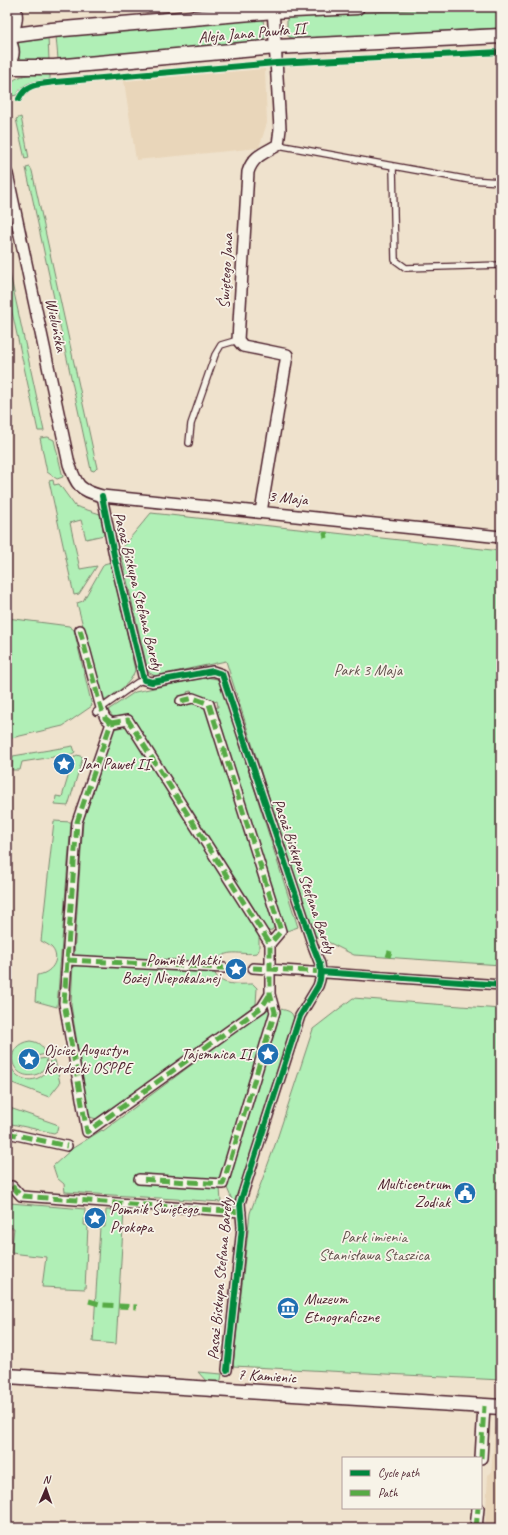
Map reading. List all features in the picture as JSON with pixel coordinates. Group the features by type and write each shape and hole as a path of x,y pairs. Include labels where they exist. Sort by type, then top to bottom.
{"street":[{"path":"7,66 12,52 7,40 14,24 15,11 13,7"},
{"name":"Aleja Jana Pawła II","path":"7,40 15,35 52,30 205,14 274,9 357,7"},
{"path":"274,9 280,130 278,146"},
{"name":"Aleja Jana Pawła II","path":"7,66 54,67 276,47 501,36"},
{"name":"Świętego Jana","path":"238,340 248,172 250,164 254,160 278,146"},
{"name":"Wieluńska","path":"7,174 69,464 75,482"},
{"path":"238,340 243,346 287,355 261,512"},
{"name":"3 Maja","path":"75,482 87,492 102,496 501,537"},
{"name":"Pasaż Biskupa Stefana Bareły","path":"102,496 115,560 144,680 152,682 213,672 222,674 312,946 320,964 321,972 318,986 300,1016 240,1203 242,1227 228,1370"},
{"path":"80,630 99,710 111,723 128,720 270,944 270,994 275,1012 223,1184 139,1179"},
{"path":"181,701 193,698 210,704 281,931 270,944"},
{"path":"111,723 77,822 64,1003 87,1132 262,1007 270,994"},
{"path":"67,960 224,968"},
{"path":"253,968 501,985"},
{"path":"7,1133 67,1146"},
{"path":"12,1186 21,1196 241,1212"},
{"name":"7 Kamienic","path":"7,1376 501,1407"},
{"path":"481,1457 484,1406"},
{"path":"476,1528 478,1509"}],"lane":[{"path":"278,146 470,180 501,182"},
{"path":"393,167 395,260 406,268 501,265"},
{"path":"189,443 191,424 215,355 221,345 238,340"},
{"path":"99,710 138,682 144,680"}],"shaded area":[{"path":"265,69 267,123 259,148 136,160 124,81"},
{"path":"495,1428 501,1428 501,1528 485,1528 488,1475 491,1473"}],"green space":[{"path":"501,7 501,28 296,39 289,37 287,33 287,18 290,16"},
{"path":"260,19 263,20 265,33 265,38 262,41 58,59 56,36"},
{"path":"48,37 49,60 23,61 17,58 18,43 23,39"},
{"path":"50,73 50,79 31,82 23,87 17,95 7,97 8,89 11,83 21,76"},
{"path":"21,117 29,158 25,159 16,119"},
{"path":"30,167 97,468 94,471 91,470 26,168"},
{"path":"7,260 44,431 38,431 7,289"},
{"path":"48,437 54,440 63,477 57,479 47,472 40,438"},
{"path":"53,480 54,485 59,484 75,506 100,514 104,535 86,539 81,520 70,523 80,569 97,566 79,594 74,595 49,481"},
{"name":"Park 3 Maja","path":"151,513 501,551 501,965 354,955 312,934 226,661 155,676 148,672 120,550"},
{"path":"111,562 135,670 130,680 126,684 103,702 77,603 83,601 104,564"},
{"path":"7,618 69,626 74,630 92,706 63,726 7,739"},
{"path":"206,677 217,679 221,683 298,927 284,932 214,708 218,707 217,701 214,702 192,693 191,691 187,692 192,700 207,706 275,926 272,930 266,931 133,725 130,715 116,718 112,716 108,710 135,692"},
{"path":"127,726 259,931 259,950 257,953 228,953 219,958 214,964 74,956 83,821 114,729"},
{"path":"73,746 75,752 72,754 22,762 20,770 12,770 13,756"},
{"path":"77,755 83,757 68,806 55,805 56,796 62,797 74,757"},
{"path":"54,821 71,822 57,1007 35,1001 37,975 50,969 55,962 56,957 52,948 41,941"},
{"path":"73,964 214,971 220,980 230,984 253,984 257,988 256,1004 101,1120 89,1117 71,1005"},
{"name":"Park imienia Stanisława Staszica","path":"353,998 501,1009 501,1380 233,1366 250,1213 275,1145 313,1029"},
{"path":"266,1009 270,1010 272,1014 220,1179 216,1182 220,1188 221,1202 65,1192 64,1184 57,1178 53,1166 73,1148 102,1130 103,1131"},
{"path":"281,1009 291,1013 294,1020 235,1202 233,1202 227,1188 228,1176"},
{"path":"30,1041 36,1042 40,1045 46,1054 32,1057 32,1055 25,1056 26,1063 33,1062 33,1060 47,1058 46,1066 40,1073 30,1076 22,1074 17,1070 13,1063 13,1056 15,1050 21,1044"},
{"path":"7,1055 10,1055 11,1065 15,1073 28,1080 42,1076 47,1069 50,1060 55,1060 60,1083 49,1097 7,1081"},
{"path":"7,1107 56,1124 58,1126 57,1131 54,1133 7,1123"},
{"path":"10,1203 85,1209 84,1225 88,1226 85,1289 42,1287 46,1257 11,1253 14,1228 8,1228"},
{"path":"106,1210 124,1211 116,1344 93,1342 100,1227 105,1227"},
{"path":"198,1372 222,1374 221,1380 207,1382"}],"marked path":[{"path":"325,532 326,538"},
{"path":"80,630 101,708 105,718 111,723 77,822 64,1003 87,1132 262,1007 270,994"},
{"path":"181,701 193,698 209,704 281,931 270,944"},
{"path":"111,723 128,720 270,944 270,994 275,1012 223,1184 139,1179"},
{"path":"388,957 390,951"},
{"path":"67,960 224,968"},
{"path":"253,968 325,972"},
{"path":"7,1133 67,1146"},
{"path":"12,1186 21,1196 241,1212"},
{"path":"89,1301 103,1305 137,1307"},
{"path":"481,1457 484,1406"},
{"path":"476,1528 478,1509"}],"cycle path":[{"path":"19,99 25,90 34,85 56,82 276,63 501,52"},
{"path":"102,496 115,560 144,680 152,682 213,671 222,674 320,964 321,972 318,986 300,1016 240,1203 242,1227 227,1370"},
{"path":"321,972 501,985"}],"place":[{"name":"Jan Paweł II","path":"64,764"},
{"name":"Pomnik Matki Bożej Niepokalanej","path":"236,969"},
{"name":"Tajemnica II","path":"268,1054"},
{"name":"Ojciec Augustyn Kordecki OSPPE","path":"29,1059"},
{"name":"Multicentrum Zodiak","path":"465,1193"},
{"name":"Pomnik Świętego Prokopa","path":"95,1218"},
{"name":"Muzeum Etnograficzne","path":"288,1308"}]}
